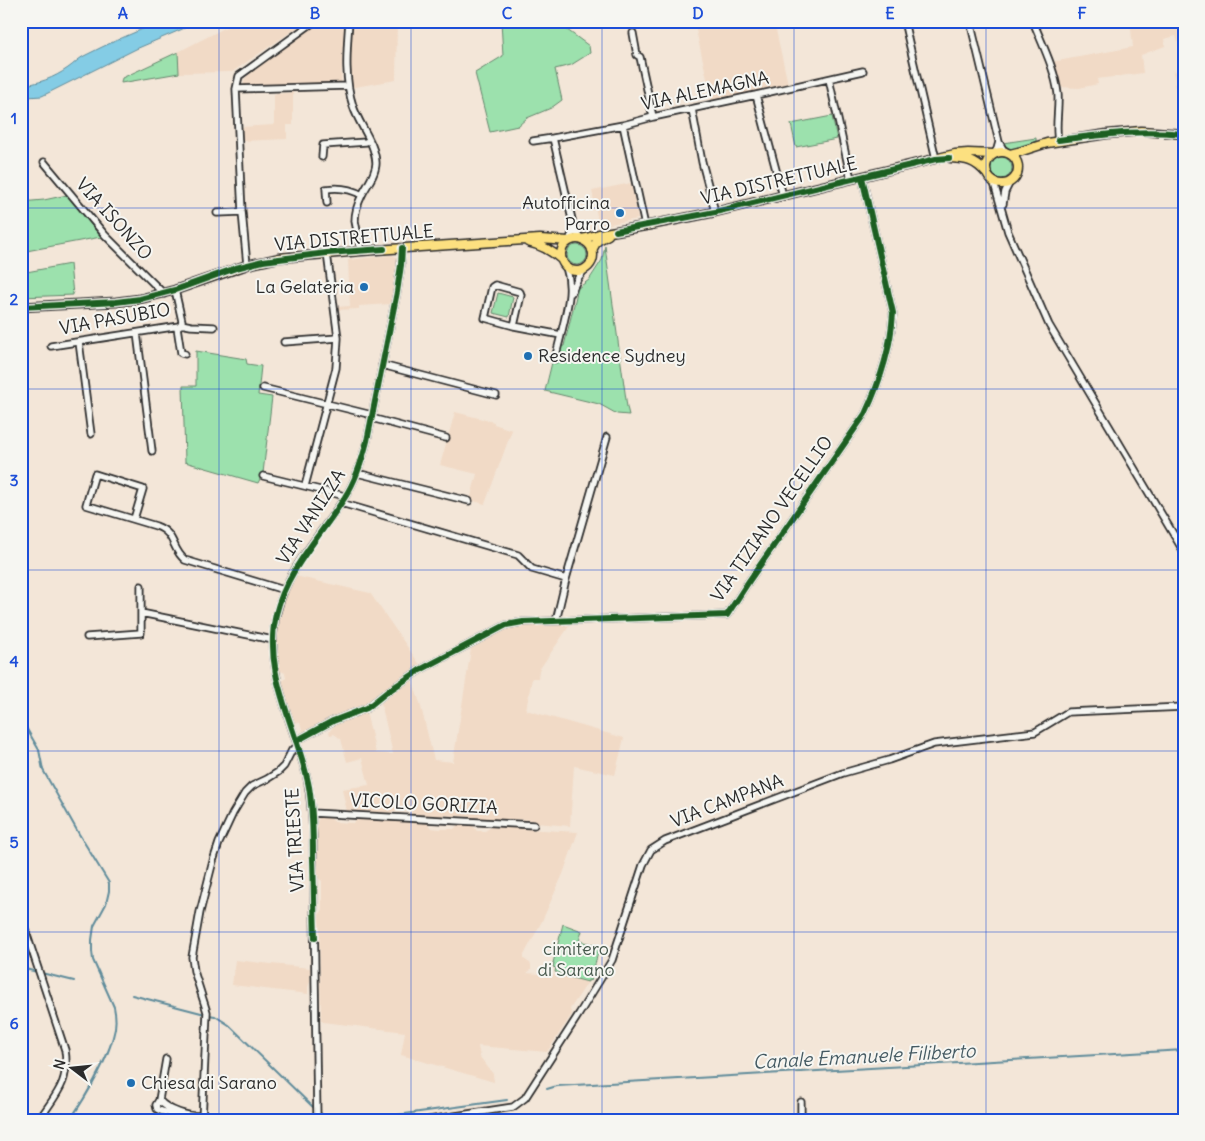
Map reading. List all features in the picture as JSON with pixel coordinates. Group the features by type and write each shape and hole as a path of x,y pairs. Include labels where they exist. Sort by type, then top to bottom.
{"main road":[{"name":"VIA DISTRETTUALE","path":"581,239 714,212 955,154 994,154 999,152 1010,154 1058,140 1133,132 1157,131 1184,134"},
{"path":"994,183 1005,184 1010,182 1016,176 1024,157 1038,145"},
{"path":"986,173 987,162 994,154"},
{"path":"1010,154 1016,160 1018,168"},
{"name":"VIA DISTRETTUALE","path":"938,159 969,160 978,164 994,183"},
{"path":"516,240 547,248 564,263 575,270 579,270 587,266 592,259 592,250 597,242 616,231"},
{"path":"564,263 561,256 563,247 569,241 581,239 586,241 592,250"},
{"name":"VIA DISTRETTUALE","path":"21,307 140,299 164,294 246,264 279,258 516,240 569,241"}],"street":[{"path":"246,264 236,89 238,76 315,21"},
{"path":"349,21 347,42 348,86 355,112 370,140 376,167 356,211 355,221 361,251"},
{"path":"904,21 938,159"},
{"path":"970,21 999,142 1003,149 1010,154"},
{"path":"1033,21 1056,86 1059,110 1058,140"},
{"path":"633,33 653,117"},
{"name":"VIA ALEMAGNA","path":"533,141 623,125 863,71"},
{"path":"829,79 850,179"},
{"path":"236,89 348,86"},
{"path":"756,95 783,196"},
{"path":"692,109 714,212"},
{"path":"623,125 645,226"},
{"path":"554,138 574,228 581,239"},
{"path":"322,157 323,145 366,142 370,140"},
{"path":"994,154 999,142"},
{"name":"VIA ISONZO","path":"44,162 105,234 164,294"},
{"name":"VIA TIZIANO VECELLIO","path":"202,1117 207,1015 194,971 192,957 200,912 216,852 233,813 245,793 252,786 278,772 284,766 297,744 333,721 367,708 420,670 506,625 523,622 727,615 865,414 886,360 893,314 862,177"},
{"path":"1002,209 1005,192 1010,182"},
{"path":"994,183 1008,232 1049,324 1184,552"},
{"path":"327,202 326,189 335,187 354,191 362,195"},
{"path":"217,213 242,212"},
{"path":"569,241 574,228"},
{"name":"VIA VANIZZA","path":"297,744 274,666 272,640 277,613 284,590 296,567 341,504 358,473 372,417 397,292 402,265 402,248"},
{"path":"305,486 336,368 338,338 328,253"},
{"path":"555,359 569,297 570,280 564,263"},
{"path":"569,297 575,283 587,266"},
{"path":"514,326 521,294 520,292 494,285 485,318 514,326 561,335"},
{"name":"VIA PASUBIO","path":"52,346 179,326 182,321 176,290"},
{"path":"185,354 181,353 179,326 214,327"},
{"path":"137,333 152,451"},
{"path":"284,342 338,338"},
{"path":"78,342 91,434"},
{"path":"382,365 496,394"},
{"path":"264,388 368,414 375,419 446,438"},
{"path":"556,621 566,579 607,437"},
{"name":"VIA VANIZZA","path":"358,473 469,501"},
{"path":"134,519 143,489 94,474 86,505 164,529 172,538 179,554 185,560 284,590"},
{"path":"263,476 341,495"},
{"name":"VIA VANIZZA","path":"341,504 518,555 532,569 566,579"},
{"path":"87,637 141,633 141,586"},
{"path":"141,613 272,640"},
{"name":"VIA CAMPANA","path":"429,1120 514,1107 525,1098 612,960 643,865 650,850 665,841 843,773 889,760 934,744 1035,732 1068,712 1184,707"},
{"name":"VIA TRIESTE","path":"297,744 308,784 312,813 317,1118"},
{"name":"VICOLO GORIZIA","path":"312,813 534,825"},
{"path":"21,917 65,1050 67,1066 62,1085 39,1120"},
{"path":"166,1059 159,1100 156,1105 157,1109 193,1120"},
{"path":"159,1100 168,1108 202,1117"},
{"path":"800,1120 801,1102"}],"shaded area":[{"path":"238,21 307,21 232,72 179,73 178,52"},
{"path":"321,21 344,21 341,83 246,86 244,84 244,80 250,70"},
{"path":"351,21 397,21 396,80 349,88"},
{"path":"694,21 774,21 788,84 712,101"},
{"path":"1130,21 1184,21 1184,65 1176,36 1164,39 1165,46 1141,55 1143,73 1097,79 1098,84 1079,88 1060,87 1052,62 1133,47"},
{"path":"1184,69 1183,107 1179,95 1177,95 1173,72"},
{"path":"293,92 293,125 287,125 287,139 242,141 241,127 274,125 274,94"},
{"path":"631,183 638,219 599,226 592,191"},
{"path":"392,255 396,257 397,262 391,304 359,306 359,309 336,310 336,307 350,306 348,260"},
{"path":"455,412 494,422 494,424 512,430 485,504 470,500 477,474 440,465"},
{"path":"295,576 370,593 420,665 370,702 335,716 303,732 300,723 294,722 282,682 286,678 285,673 279,670 277,646 280,620 286,596"},
{"path":"521,625 570,625 539,670 538,678 532,678 526,710 624,738 615,775 574,766 570,826 536,823 534,820 515,819 515,823 473,820 473,817 444,815 443,817 414,816 409,811 392,811 393,814 347,812 342,789 369,785 362,758 347,762 341,739 334,734 330,735 329,732 336,723 366,712 376,753 393,754 381,703 412,680 420,703 434,760 453,762 471,649 500,631"},
{"path":"328,817 335,822 353,823 357,819 427,823 431,828 440,829 454,829 458,825 473,826 477,831 485,831 491,827 578,832 563,874 524,955 524,959 531,964 531,970 527,973 565,976 588,982 570,1009 572,1014 547,1052 478,1046 480,1057 493,1074 494,1082 401,1055 405,1032 323,1022 321,1020 319,915 322,911 322,881 318,878 317,822 319,818"},
{"path":"235,960 310,968 308,994 232,985"}],"green space":[{"path":"501,21 555,21 589,46 590,53 571,65 555,69 562,100 551,108 527,118 518,126 490,132 475,73 503,56"},
{"path":"178,52 179,73 121,83 122,78"},
{"path":"832,116 837,139 796,147 791,124"},
{"path":"1036,138 1036,141 1012,149 1006,148 1003,143"},
{"path":"1001,157 1009,160 1012,168 1009,176 1001,179 993,176 990,168 993,160"},
{"path":"67,195 101,237 21,252 21,202"},
{"path":"577,245 584,248 587,255 584,262 577,265 570,262 567,255 570,248"},
{"path":"605,246 629,415 617,414 599,404 545,391 556,346 564,346 578,288 589,280 602,260"},
{"path":"70,264 73,295 21,297 21,273"},
{"path":"498,293 513,297 509,317 493,313"},
{"path":"196,351 246,359 247,364 261,366 258,395 272,397 263,473 258,483 185,462 183,386 196,386"},
{"name":"cimitero di Sarano","path":"563,924 582,931 579,941 597,945 597,948 599,948 591,981 588,980 588,982 555,972 556,968 553,967 553,963"}],"water":[{"path":"162,21 201,21 136,49 42,96 27,97 21,101 21,85 51,78 63,72 84,56"}],"waterway":[{"path":"21,360 27,380 26,390 21,400"},
{"path":"21,719 39,750 43,770 109,883 106,904 94,926 92,951 93,960 114,1007 115,1030 100,1069 70,1120"},
{"name":"Canale Emanuele Filiberto","path":"21,968 74,981"},
{"name":"Canale Emanuele Filiberto","path":"132,995 205,1014"},
{"name":"Canale Emanuele Filiberto","path":"209,1015 215,1016 229,1025 315,1109"},
{"name":"Canale Emanuele Filiberto","path":"547,1089 557,1086 1184,1050"},
{"name":"Canale Emanuele Filiberto","path":"361,1120 507,1100"},
{"name":"Canale Emanuele Filiberto","path":"319,1112 334,1120"}],"cycle path":[{"path":"1058,140 1136,132 1184,134"},
{"path":"616,231 715,212 936,159 949,158"},
{"path":"296,741 333,721 367,708 420,670 506,625 523,622 727,615 865,414 884,365 893,313 862,177"},
{"path":"315,938 313,823 309,787 304,765 277,680 273,637 276,614 288,582 296,567 345,497 361,463 397,292 402,248"},
{"path":"21,307 140,299 175,290 236,268 263,261 327,253 384,249"}],"place":[{"name":"Autofficina Parro","path":"620,213"},
{"name":"La Gelateria","path":"364,287"},
{"name":"Residence Sydney","path":"528,356"},
{"name":"Chiesa di Sarano","path":"131,1083"}]}
